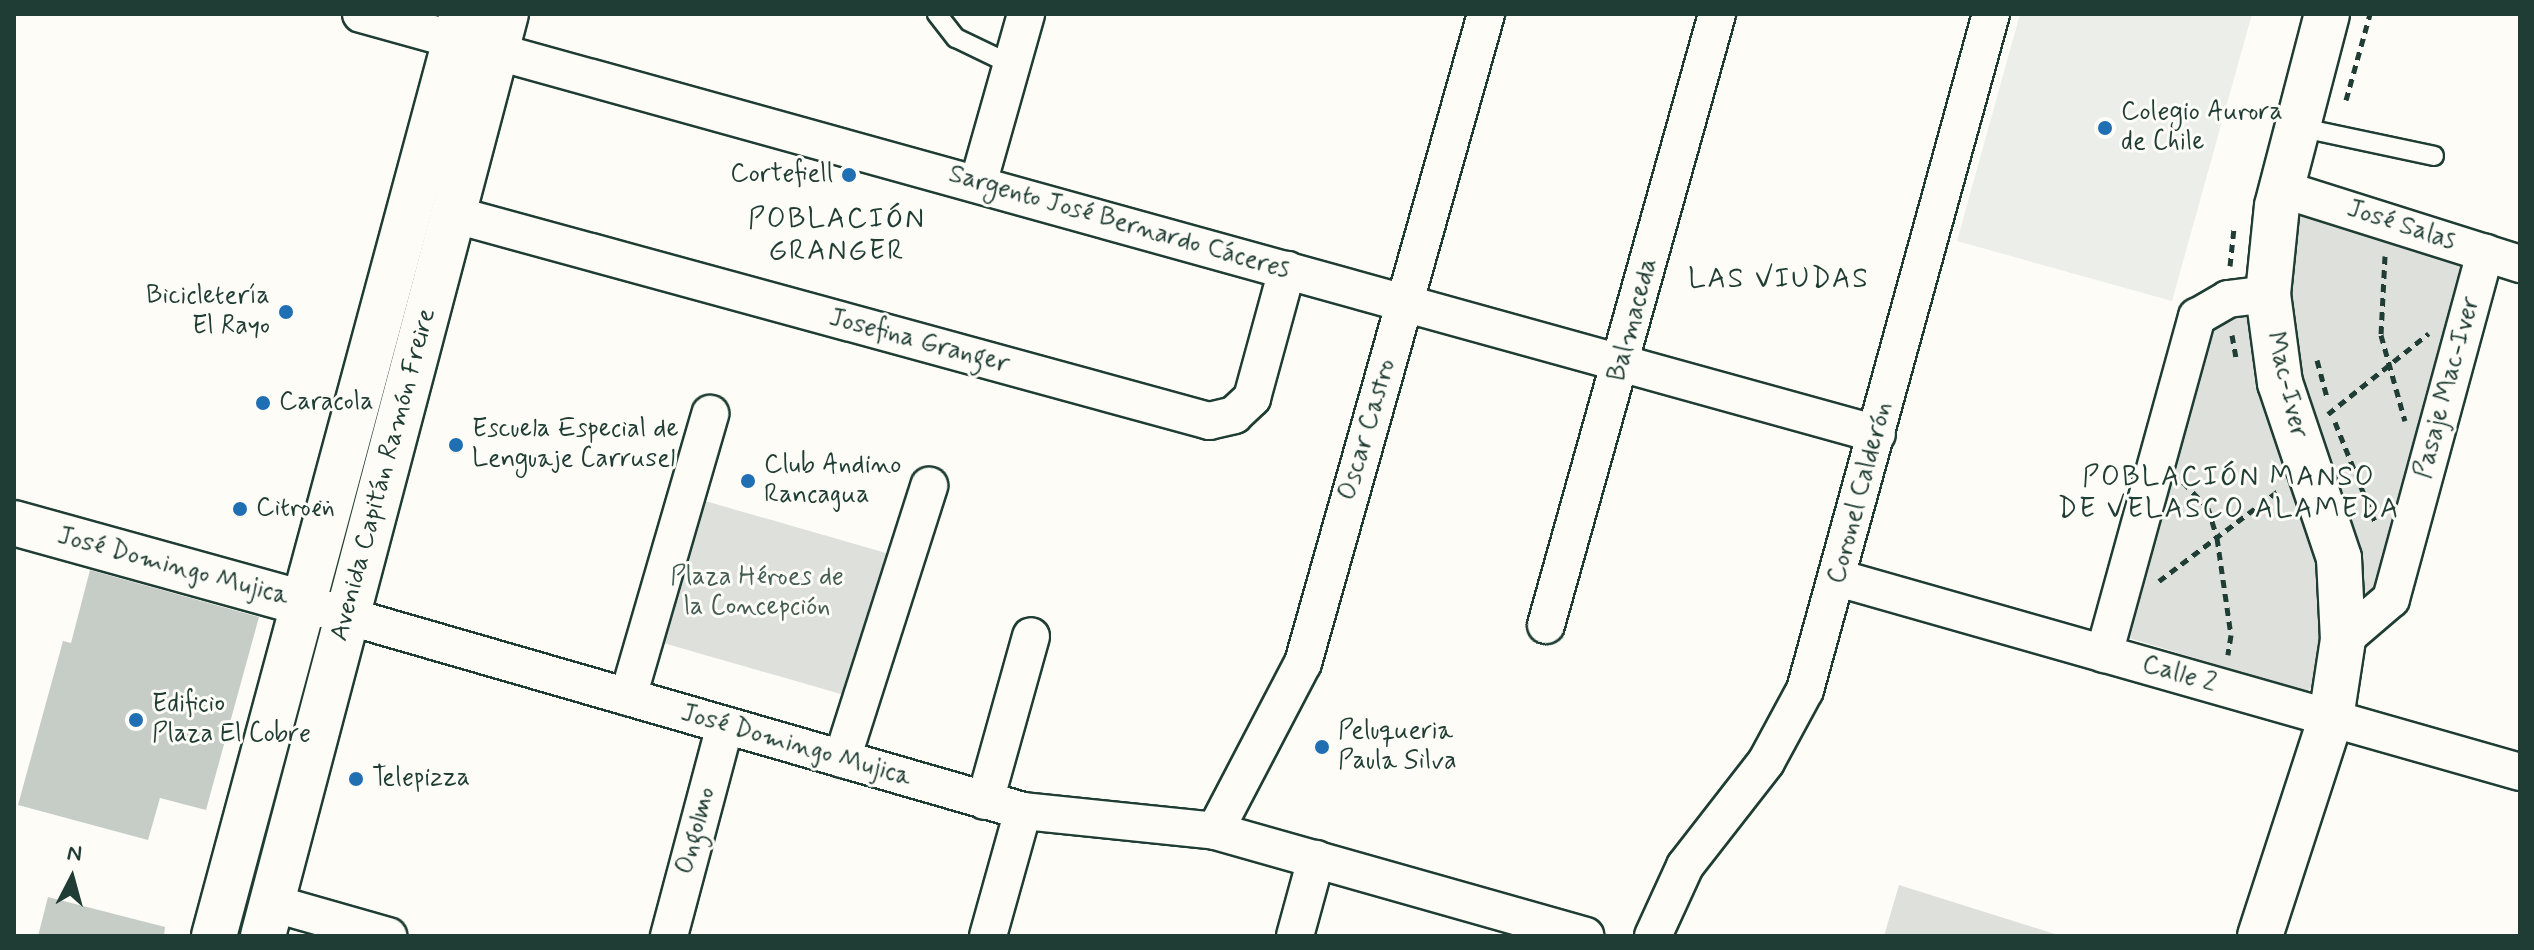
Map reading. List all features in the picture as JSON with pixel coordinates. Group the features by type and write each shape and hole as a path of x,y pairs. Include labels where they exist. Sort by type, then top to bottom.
{"main road":[{"name":"Mac-Iver","path":"2260,936 2331,718 2343,640 2339,558 2313,438 2276,363 2268,294 2282,189 2317,131 2327,14"},
{"name":"Avenida Capitán Ramón Freire","path":"268,920 452,214 480,29"},
{"name":"Avenida Capitán Ramón Freire","path":"214,936 302,603 480,29"},
{"name":"José Domingo Mujica","path":"14,523 302,603"}],"street":[{"name":"Sargento José Bernardo Cáceres","path":"361,14 480,29 978,184 1877,434"},
{"path":"978,184 1026,14"},
{"name":"Oscar Castro","path":"1215,831 1303,663 1486,14"},
{"name":"Balmaceda","path":"1546,625 1717,14"},
{"name":"Coronel Calderón","path":"1653,936 1685,866 1794,716 1838,578 1991,14"},
{"name":"José Salas","path":"2282,189 2520,264"},
{"name":"Josefina Granger","path":"452,214 1209,421 1234,415 1252,398 1287,270"},
{"name":"Pasaje Mac-Iver","path":"2343,640 2391,599 2485,253"},
{"path":"2104,654 2197,317 2228,299 2268,294"},
{"path":"628,697 710,414"},
{"path":"842,759 929,486"},
{"name":"Calle 2","path":"1838,578 2520,772"},
{"name":"José Domingo Mujica","path":"302,603 1023,811 1215,831 1585,936"},
{"path":"985,801 1031,636"},
{"name":"Ongolmo","path":"669,936 725,725"},
{"path":"988,936 1023,811"},
{"path":"1295,936 1316,859"},
{"path":"268,920 388,936"}],"lane":[{"path":"937,14 956,38 1012,65"},
{"path":"2317,131 2434,156"}],"path":[{"path":"2317,131 2370,14"},
{"path":"2391,223 2380,286 2385,371 2403,420 2430,455"},
{"path":"2116,612 2217,538 2313,438 2473,294"},
{"path":"2315,347 2313,438 2380,542"},
{"path":"2157,461 2194,490 2217,538 2231,635 2222,687"}],"shaded area":[{"name":"Colegio Aurora de Chile","path":"2020,14 2252,14 2172,301 1957,241"}],"green space":[{"path":"2293,209 2472,264 2383,596 2307,692 2119,635 2205,330 2278,301"},
{"name":"Plaza Héroes de la Concepción","path":"698,499 900,557 859,699 657,641"},
{"path":"1899,885 2061,936 1884,936"}],"building":[{"name":"Edificio Plaza El Cobre","path":"90,570 259,617 206,810 160,798 148,840 18,805 63,641 71,643"},
{"path":"48,897 165,927 164,936 38,936"}],"place":[{"name":"Colegio Aurora de Chile","path":"2105,128"},
{"name":"Cortefiell","path":"849,175"},
{"name":"Bicicletería El Rayo","path":"286,312"},
{"name":"Caracola","path":"263,403"},
{"name":"Escuela Especial de Lenguaje Carrusel","path":"456,445"},
{"name":"Club Andino Rancagua","path":"748,481"},
{"name":"Citroën","path":"240,509"},
{"name":"Edificio Plaza El Cobre","path":"136,720"},
{"name":"Peluqueria Paula Silva","path":"1322,747"},
{"name":"Telepizza","path":"356,779"}],"district":[{"name":"POBLACIÓN GRANGER","path":"837,236"},
{"name":"LAS VIUDAS","path":"1779,280"},
{"name":"POBLACIÓN MANSO DE VELASCO ALAMEDA","path":"2229,494"}]}
